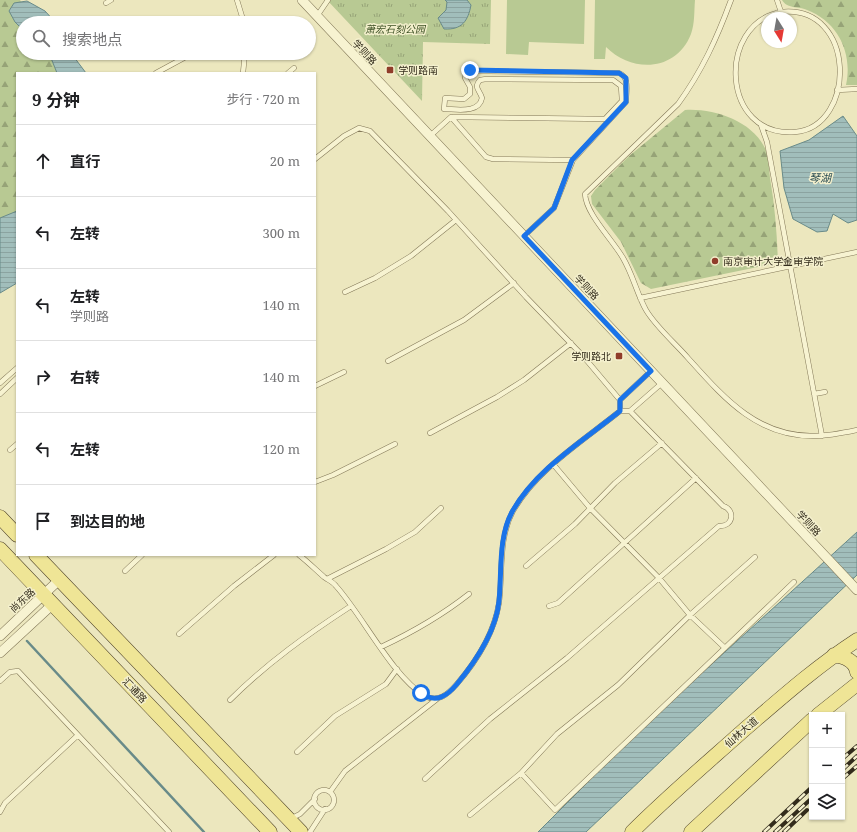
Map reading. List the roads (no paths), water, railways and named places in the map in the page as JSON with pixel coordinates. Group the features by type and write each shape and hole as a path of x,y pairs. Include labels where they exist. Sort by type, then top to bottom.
{"main road":[{"path":"0,517 16,534"},
{"name":"汇通路","path":"0,549 270,832"},
{"path":"37,556 301,832"},
{"name":"仙林大道","path":"632,832 727,745 834,655 857,640"},
{"path":"834,655 848,658 856,666 857,672"},
{"path":"822,712 857,684"},
{"path":"691,832 809,723"}],"street":[{"name":"学则路","path":"302,0 857,590"},
{"name":"尚东路","path":"0,653 48,599 60,580"},
{"name":"尚东路","path":"0,636 48,599"}],"lane":[{"path":"106,3 111,0"},
{"path":"237,0 242,16"},
{"path":"317,16 328,0"},
{"path":"731,0 709,55 678,104 585,194 588,209 610,237 625,260 647,312 720,393 743,413 769,428 799,436 822,436 857,430"},
{"path":"777,0 781,12"},
{"path":"761,20 754,25 746,35 737,62 736,78 741,102 750,116 761,126 775,131 795,132 808,129 820,122 828,112 837,90 840,60 835,43 827,29 816,19 803,13 797,13"},
{"path":"158,72 180,60"},
{"path":"243,72 244,60"},
{"path":"289,72 294,68"},
{"path":"430,136 450,117 605,119 622,101 621,86 613,80 486,79 480,80 477,85 477,90 482,98 476,107 470,109 444,109 445,98 464,99 470,94 470,87 465,78 466,74 470,70 622,74 626,81 626,102 572,160 554,208 524,236"},
{"path":"837,90 857,90"},
{"path":"450,117 486,157 493,159 572,160"},
{"path":"761,126 767,142 822,436"},
{"path":"316,158 344,136 359,128 370,131 571,343 620,400 620,411"},
{"path":"345,292 375,278 411,256 456,220"},
{"path":"640,298 857,252"},
{"path":"388,362 464,320 514,283"},
{"path":"430,433 497,397 524,380 571,343"},
{"path":"0,383 16,369"},
{"path":"620,400 651,371"},
{"path":"316,386 344,372"},
{"path":"0,394 16,379"},
{"path":"330,792 345,771 384,738 437,698 449,693 482,650 497,611 504,531 519,501 553,464 620,411 630,411 662,383"},
{"path":"814,394 825,392"},
{"path":"425,778 490,719 567,658 719,526 728,524 731,518 728,509 722,506 630,411"},
{"path":"526,566 575,524 615,483 662,443"},
{"path":"316,482 333,475 395,444"},
{"path":"10,450 16,445"},
{"path":"553,464 590,508 659,578 690,615 725,648"},
{"path":"549,606 558,603 696,478"},
{"path":"327,579 386,549 415,532 441,508"},
{"path":"125,571 141,556"},
{"path":"179,634 234,586 273,556"},
{"path":"300,556 336,585 397,670 425,695 437,698"},
{"path":"470,815 521,772 557,734 618,685 690,615 755,557"},
{"path":"521,772 555,810 794,582"},
{"path":"381,647 414,632 452,608 469,594"},
{"path":"230,700 290,647 351,606"},
{"path":"297,752 335,716 386,684 397,670"},
{"path":"0,681 10,672 18,671 169,832"},
{"path":"0,812 5,803 78,735"},
{"path":"289,820 300,814 315,799 320,791 330,792 334,797 333,804 325,809 310,832"},
{"path":"315,799 316,805 325,809"}],"water":[{"path":"445,0 467,0 471,5 466,20 460,26 444,29 438,18 446,10 447,2"},
{"path":"27,1 45,11 50,16 16,16 16,23 9,11 14,3"},
{"path":"52,60 76,60 85,72 57,72"},
{"name":"琴湖","path":"843,116 857,136 857,220 848,223 833,214 827,231 817,232 793,219 784,188 780,151 809,140"},
{"path":"16,211 16,284 0,293 0,218"},
{"path":"857,532 857,575 586,832 538,832 649,721"}],"waterway":[{"path":"27,641 204,832"}],"railway":[{"path":"845,756 857,746"},
{"path":"845,767 857,756"},
{"path":"845,776 857,766"},
{"path":"764,832 809,790"},
{"path":"775,832 809,801"},
{"path":"784,832 807,810"}],"place":[{"name":"学则路南","path":"390,70"},
{"name":"南京审计大学金审学院","path":"715,261"},
{"name":"学则路北","path":"619,356"}],"park label":[{"name":"萧宏石刻公园","path":"395,29"}]}
